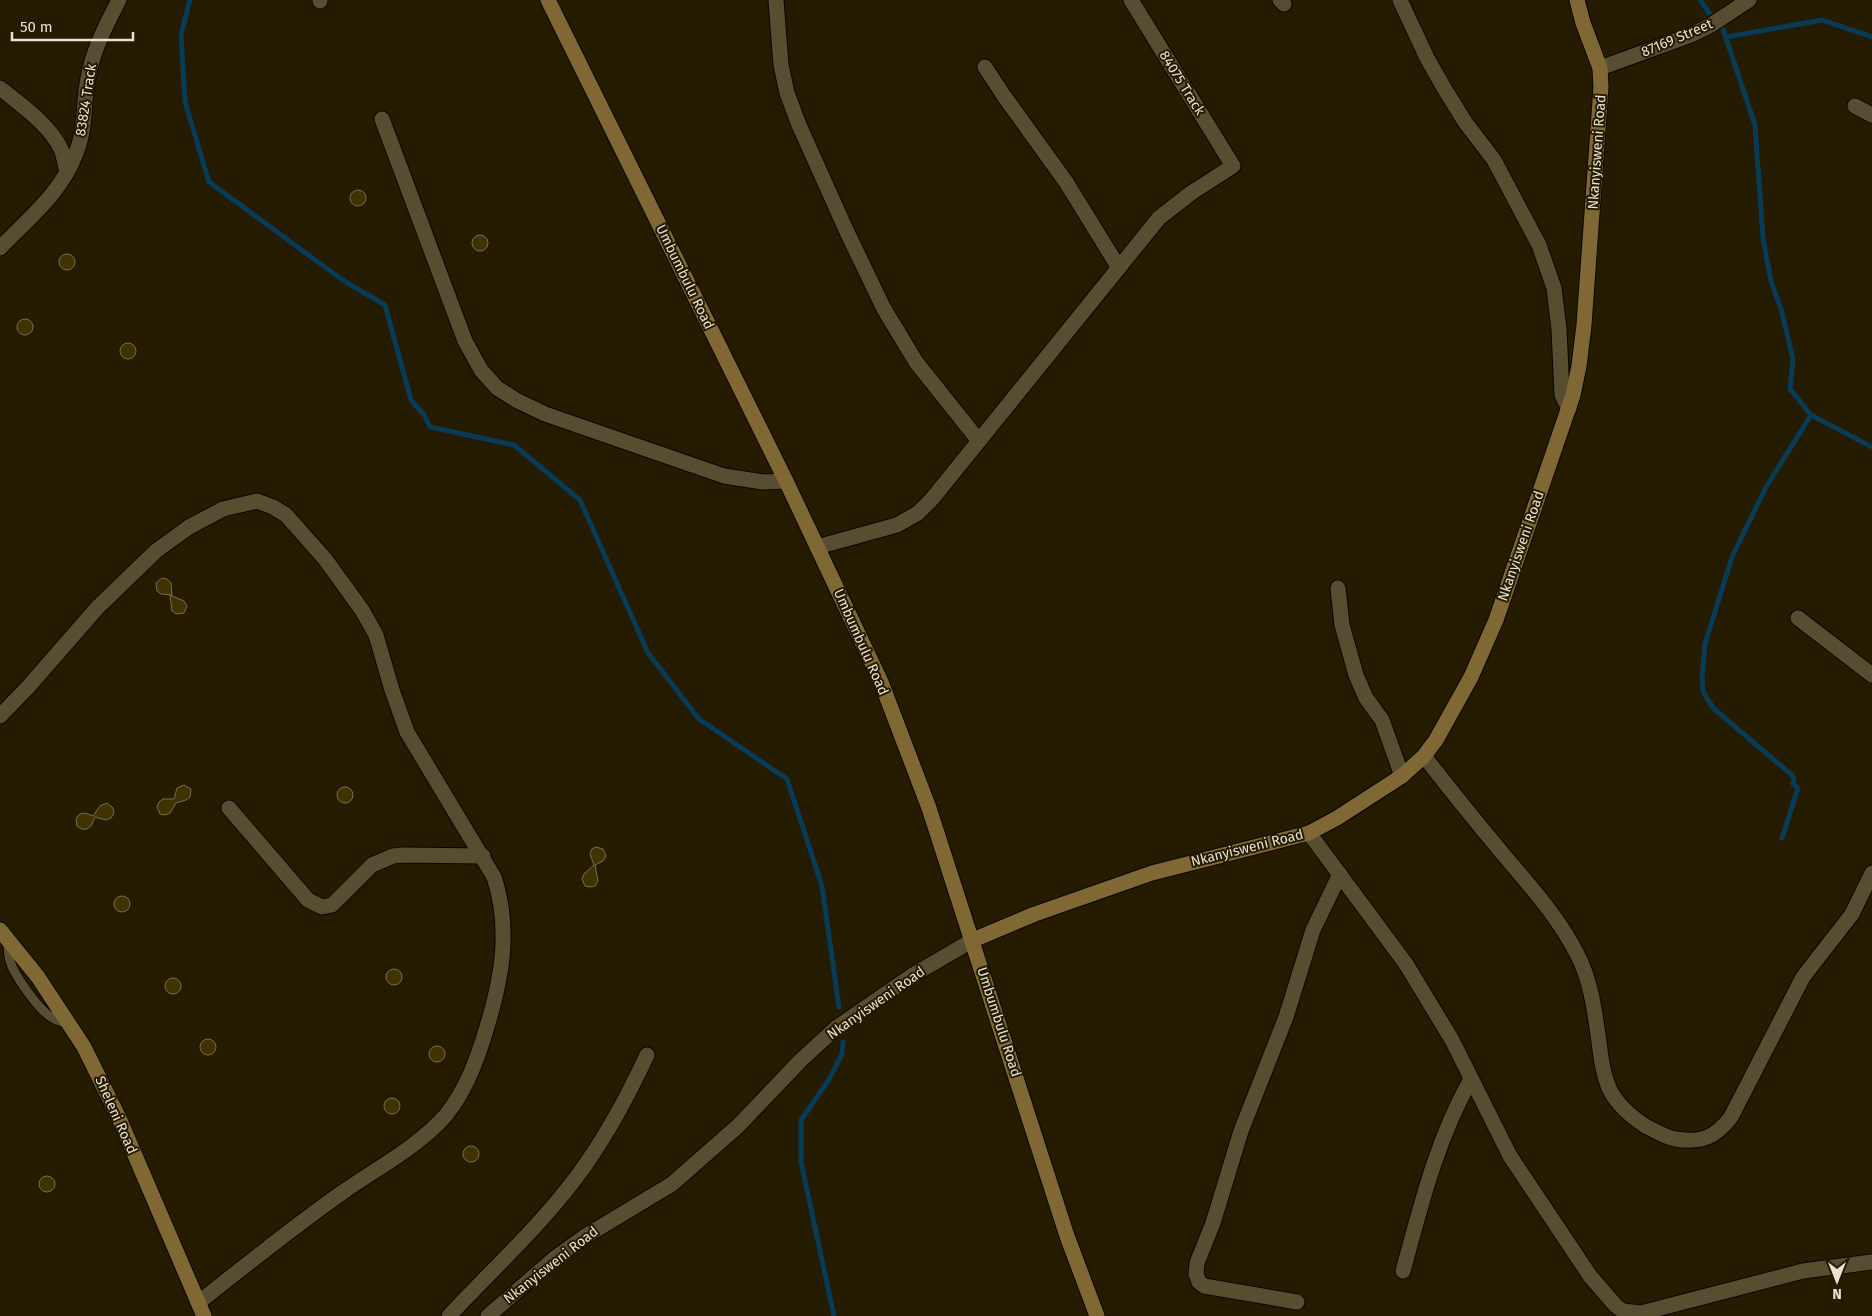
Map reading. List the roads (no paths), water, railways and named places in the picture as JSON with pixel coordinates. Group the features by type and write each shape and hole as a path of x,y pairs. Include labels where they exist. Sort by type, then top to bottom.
{"street":[{"name":"83824 Track","path":"0,248 50,196 76,154 83,128 87,80 93,55 119,0"},
{"name":"Umbumbulu Road","path":"548,0 786,481 881,682 929,808 1067,1236 1097,1316"},
{"path":"776,0 781,65 787,93 799,125 843,223 884,309 916,362 979,441"},
{"name":"84075 Track","path":"1119,268 1158,218 1173,205 1234,166 1131,0"},
{"path":"1400,0 1427,58 1444,88 1494,160 1539,245 1554,288 1560,329 1562,395 1569,409"},
{"name":"Nkanyisweni Road","path":"488,1316 555,1258 584,1237 672,1184 738,1126 801,1060 836,1028 913,975 973,940 1035,914 1152,873 1309,833 1337,818 1402,776 1424,756 1440,734 1467,685 1496,620 1569,409 1579,366 1584,325 1600,117 1600,68 1583,23 1577,0"},
{"name":"87169 Street","path":"1600,68 1691,35 1711,25 1749,0"},
{"path":"817,547 897,525 918,513 932,499 1119,268 1066,182 1009,104 985,67"},
{"path":"0,88 25,109 56,140 62,152 66,172"},
{"path":"1855,106 1872,115"},
{"path":"382,119 465,341 481,370 497,388 516,400 545,414 724,476 753,481 786,481"},
{"path":"0,716 29,686 97,608 156,551 189,527 223,509 257,501 286,515 324,559 362,610 376,635 392,690 407,732 494,877 499,893 502,915 503,950 500,980 472,1073 458,1098 445,1116 413,1145 341,1193 265,1250 201,1309"},
{"path":"1338,588 1342,625 1356,675 1366,698 1382,720 1402,776"},
{"path":"1798,618 1872,675"},
{"path":"1424,756 1498,848 1540,896 1578,955 1594,1009 1604,1076 1611,1092 1621,1106 1637,1121 1670,1138 1686,1140 1705,1138 1722,1128 1731,1117 1799,983 1852,914 1872,873"},
{"path":"229,808 308,900 322,907 337,901 372,865 382,860 403,855 483,856"},
{"path":"1309,833 1406,964 1452,1040 1523,1177 1590,1276 1622,1314 1641,1313 1803,1271 1872,1262"},
{"path":"1298,1302 1204,1286 1199,1282 1196,1274 1197,1263 1213,1223 1241,1131 1286,1017 1313,930 1340,874"},
{"name":"Sheleni Road","path":"4,935 38,977 69,1022 92,1063 119,1118 201,1309"},
{"path":"449,1316 575,1179 604,1138 648,1055"},
{"path":"1403,1270 1424,1190 1458,1102 1471,1079"}],"waterway":[{"path":"190,0 181,35 185,102 209,182 344,281 385,305 411,400 424,415 430,427 514,445 580,500 648,653 699,719 787,779 822,886 839,1007"},
{"path":"1700,0 1709,13"},
{"path":"1726,37 1822,20 1872,37"},
{"path":"1723,29 1755,125 1763,238 1771,281 1782,312 1793,360 1790,389 1811,415 1766,487 1732,557 1705,644 1702,678 1703,692 1714,709 1792,775 1794,779 1793,784 1798,788 1782,838"},
{"path":"1811,415 1872,447"},
{"path":"834,1316 801,1162 801,1120 828,1081 842,1054 843,1042"}]}
